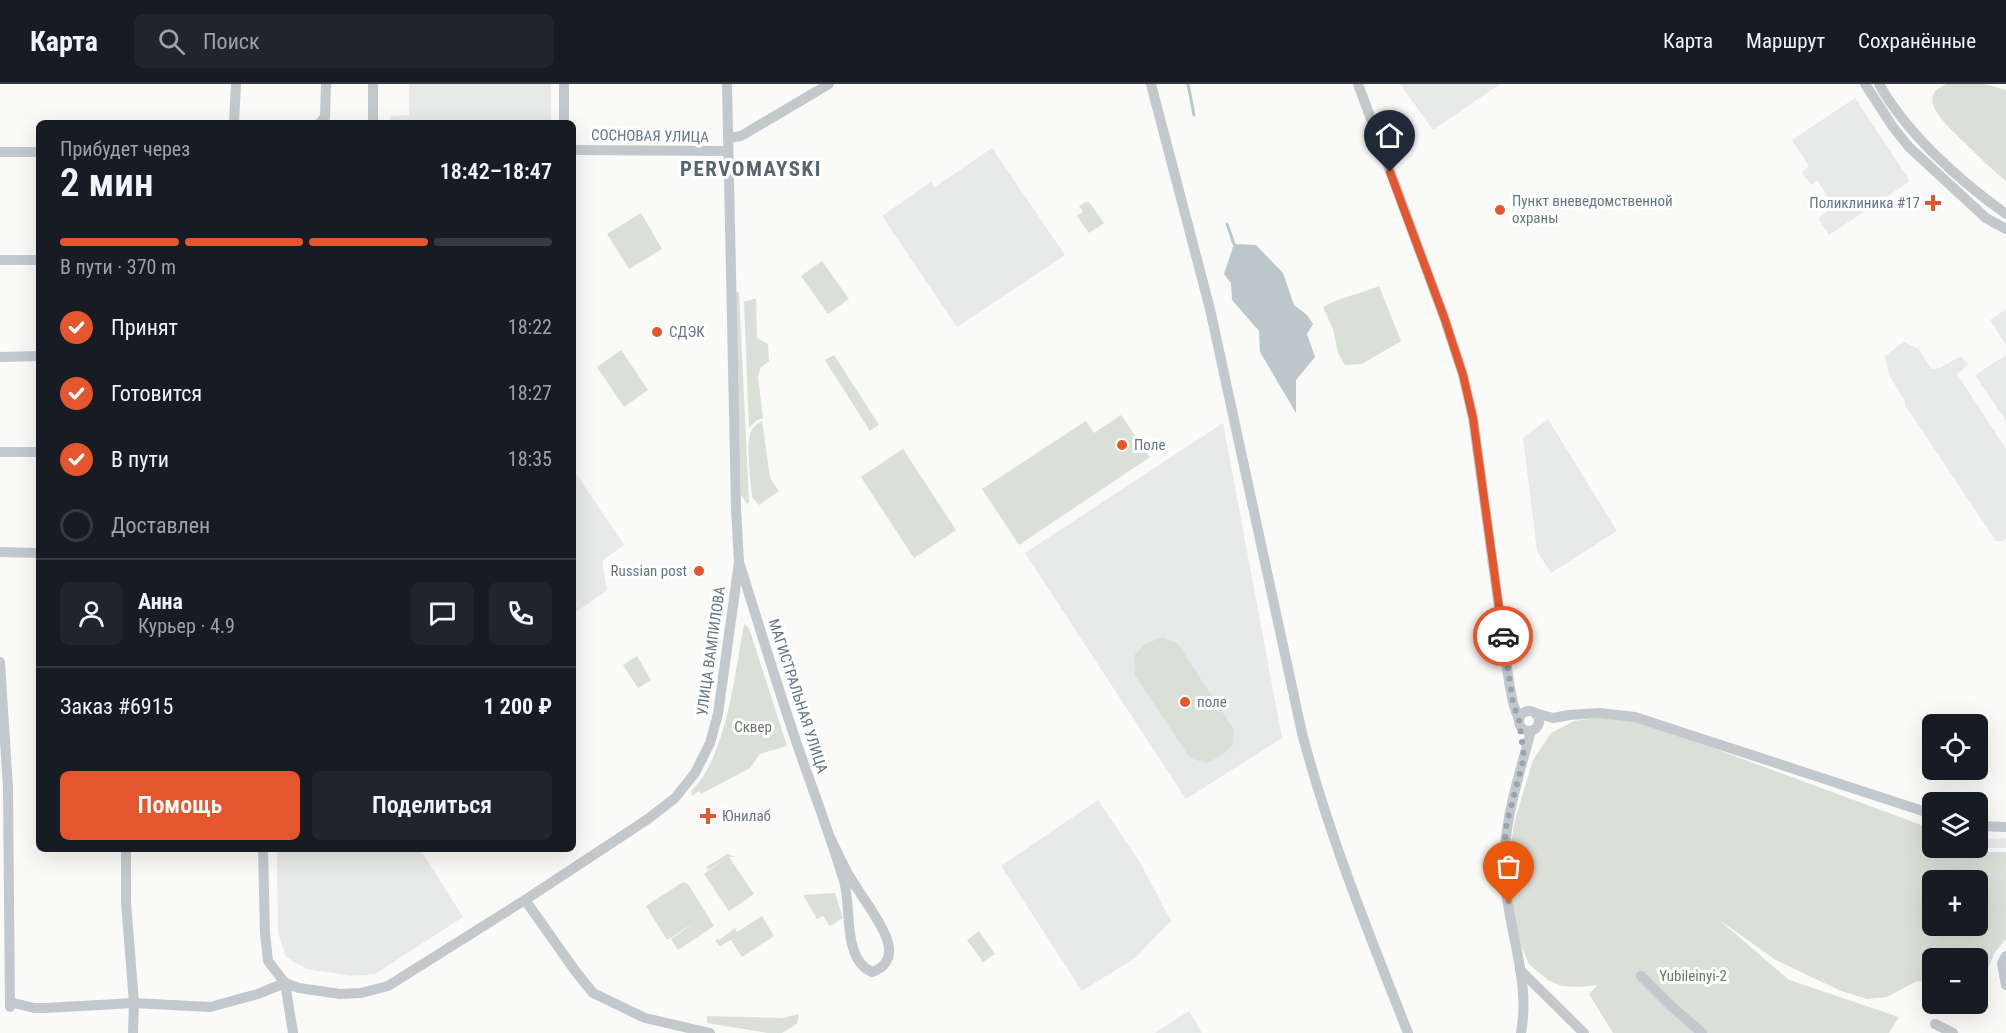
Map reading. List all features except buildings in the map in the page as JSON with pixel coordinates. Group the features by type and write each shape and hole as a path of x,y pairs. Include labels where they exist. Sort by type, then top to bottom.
{"street":[{"path":"234,120 236,84"},
{"path":"322,120 325,117 326,84"},
{"path":"373,84 373,120"},
{"path":"564,84 564,120"},
{"name":"УЛИЦА ВАМПИЛОВА","path":"285,983 299,988 340,994 361,993 388,986 648,819 675,798 695,773 710,743 718,714 739,562 727,84"},
{"path":"728,138 741,136 829,84"},
{"path":"1151,84 1210,309 1302,733 1317,790 1345,872 1408,1033"},
{"path":"1358,84 1463,375 1473,418 1511,692 1520,723 1524,757"},
{"path":"1865,84 1909,147 1986,218 2006,230"},
{"path":"1879,84 1890,104 1913,133 2006,214"},
{"name":"СОСНОВАЯ УЛИЦА","path":"576,150 727,151"},
{"path":"0,152 36,152"},
{"path":"0,260 36,260"},
{"path":"0,357 36,356"},
{"path":"0,452 36,452"},
{"path":"0,552 36,553"},
{"name":"МАГИСТРАЛЬНАЯ УЛИЦА","path":"739,562 846,888 852,946 862,968 872,972 881,968 888,959 889,947 875,917 850,877 831,839"},
{"path":"731,619 738,611 745,611 758,621"},
{"path":"0,662 8,788 10,1004 34,1008 134,1003 210,1007 258,994 285,983"},
{"path":"1511,692 1533,712 1539,721 1524,757 1507,822 1504,846 1505,880 1524,996 1521,1033"},
{"path":"1553,718 1533,712 1522,714 1520,723 1525,730 1534,729 1553,718 1569,715 1599,713 1635,717 1922,811"},
{"path":"1988,826 2006,827"},
{"path":"126,852 126,902 134,1003 133,1033"},
{"path":"263,852 268,961 285,983 294,1033"},
{"path":"525,900 593,993 621,1008 655,1021 710,1033"},
{"path":"2006,956 2002,963 2006,985"},
{"path":"1520,970 1584,1033"},
{"path":"1641,975 1702,1033"},
{"path":"1935,1024 1953,1033"}],"shaded area":[{"path":"409,84 551,84 551,120 390,120 390,116 409,115"},
{"path":"1400,84 1500,84 1433,130"},
{"path":"1855,98 1910,181 1829,235 1818,218 1834,207 1818,181 1811,185 1802,172 1809,166 1792,140"},
{"path":"992,148 1065,255 957,327 882,216 931,182 935,187"},
{"path":"1234,244 1256,245 1283,273 1294,305 1307,315 1313,324 1307,334 1315,357 1296,380 1296,413 1260,352 1259,331 1232,300 1231,283 1224,274"},
{"path":"2006,309 2006,345 1990,320"},
{"path":"1904,342 1919,349 1931,369 1940,368 1961,356 1968,364 1957,374 2006,449 2006,538 2002,541 1996,541 1905,405 1905,401 1889,375 1885,356"},
{"path":"2006,355 2006,421 1975,375"},
{"path":"1548,419 1617,531 1551,573 1537,551 1523,438"},
{"path":"1223,423 1282,738 1186,799 1025,553"},
{"path":"576,473 624,545 602,561 607,590 576,612"},
{"path":"1098,800 1141,864 1171,921 1135,958 1082,991 1001,866"},
{"path":"2006,838 2006,848 1988,848 1988,839"},
{"path":"277,852 422,852 463,917 375,974 351,976 307,969 286,957 278,933"},
{"path":"1189,1011 1202,1033 1155,1033"}],"green space":[{"path":"1947,84 1985,84 2006,90 2006,181 1937,113 1933,97 1937,90"},
{"path":"1089,202 1104,223 1089,233 1077,216 1083,212 1079,206"},
{"path":"641,213 662,249 629,269 607,234"},
{"path":"822,261 849,299 828,314 801,276"},
{"path":"1379,286 1401,341 1362,364 1345,365 1338,353 1333,329 1323,307"},
{"path":"735,292 739,292 749,502 747,504 741,494"},
{"path":"756,298 757,338 768,344 769,361 760,368 758,378 763,418 757,420 749,428 744,302"},
{"path":"621,350 648,390 624,407 597,367"},
{"path":"834,355 879,425 870,431 825,360"},
{"path":"1121,415 1150,457 1019,545 982,489 1086,421 1094,433"},
{"path":"762,421 770,478 779,491 759,505 752,497 748,449 751,430"},
{"path":"903,449 956,530 914,558 861,477"},
{"name":"Сквер","path":"744,624 749,628 787,746 760,754 750,768 701,794 699,791 692,796 691,791 703,776 713,757 728,713"},
{"name":"поле","path":"1163,637 1178,644 1234,730 1233,745 1221,756 1206,763 1190,758 1135,675 1134,656 1145,644"},
{"path":"637,656 651,680 638,688 623,665"},
{"name":"Yubileinyi-2","path":"1596,718 1617,718 1656,727 1922,825 1922,858 1988,858 1988,852 2006,852 2006,939 1995,952 1988,969 1988,948 1922,948 1922,981 1915,982 1887,997 1867,999 1841,991 1776,960 1718,919 1789,980 1899,1017 1889,1033 1613,1033 1589,994 1598,985 1562,986 1548,980 1529,964 1513,926 1507,866 1515,820 1533,760 1551,733 1574,721"},
{"path":"728,854 735,857 729,857 754,894 729,911 704,874 728,857 708,870 706,867"},
{"path":"683,882 688,884 714,926 678,950 671,939 699,920 667,940 646,906"},
{"path":"835,893 843,918 830,926 823,916 817,919 803,895"},
{"path":"762,916 774,936 742,957 731,940 720,946 715,941 735,928 737,932"},
{"path":"979,931 995,954 983,962 967,940"},
{"path":"799,1014 797,1024 782,1033 768,1033 707,1023 707,1016 783,1018"}],"waterway":[{"path":"1188,84 1194,115"},
{"path":"1227,224 1234,244"}],"way so far":[{"path":"1503,636 1509,682 1519,720 1524,757 1507,822 1504,846 1505,880 1509,903"}],"place":[{"name":"Поликлиника #17","path":"1933,203"},
{"name":"Пункт вневедомственной охраны","path":"1500,210"},
{"name":"СДЭК","path":"657,332"},
{"name":"Поле","path":"1122,445"},
{"name":"Russian post","path":"699,571"},
{"name":"поле","path":"1185,702"},
{"name":"Юнилаб","path":"708,816"}],"district":[{"name":"PERVOMAYSKI","path":"751,169"}],"route":[{"path":"1390,172 1463,375 1473,418 1503,636"}]}
